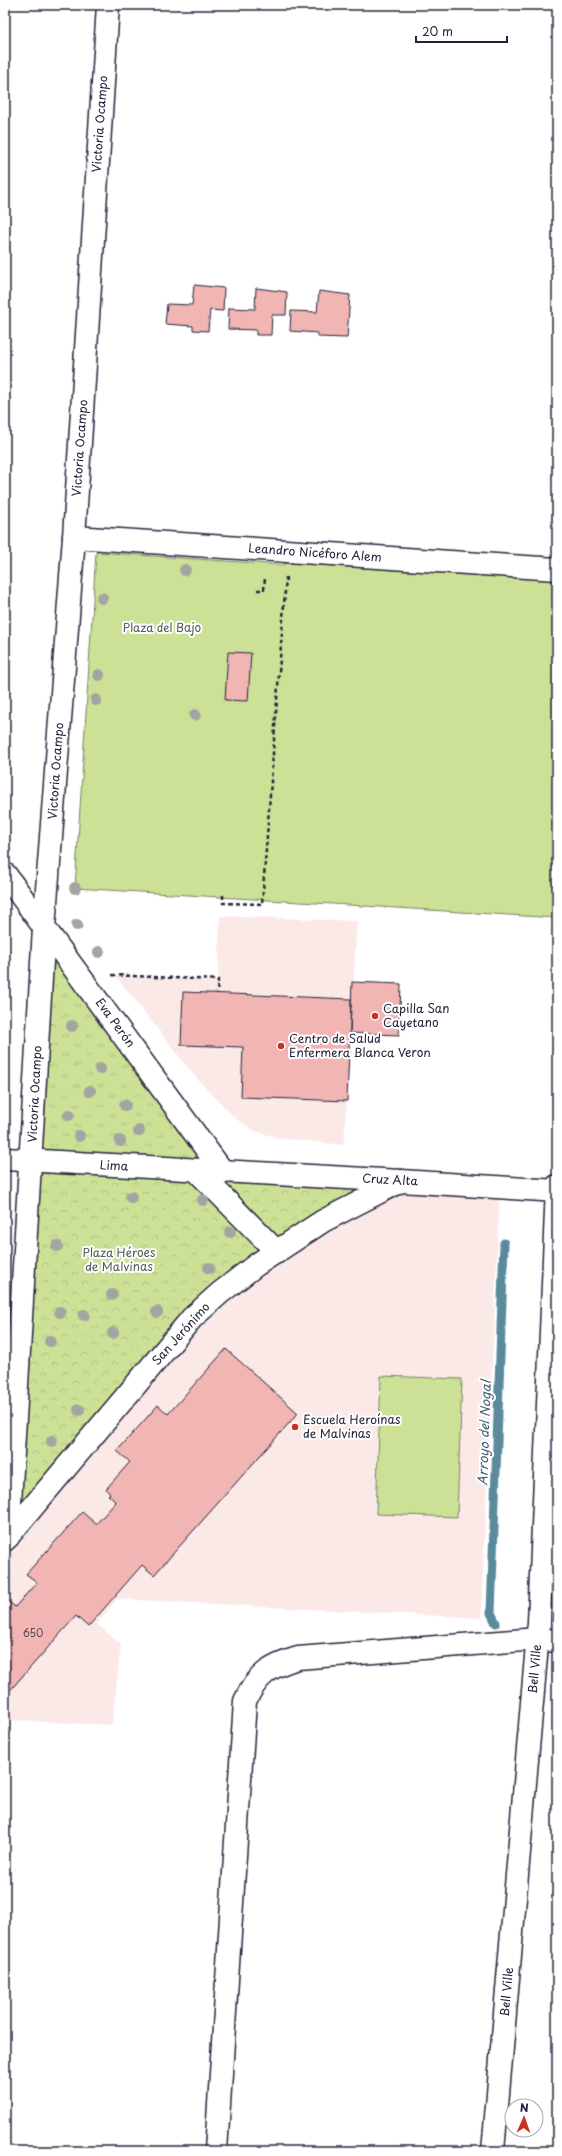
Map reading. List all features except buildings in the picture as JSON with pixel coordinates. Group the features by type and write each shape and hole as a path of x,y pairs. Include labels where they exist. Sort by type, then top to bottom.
{"street":[{"name":"Victoria Ocampo","path":"6,1538 31,1161 44,928 74,537 108,5"},
{"name":"Leandro Nicéforo Alem","path":"74,537 557,569"},
{"name":"Eva Perón","path":"5,874 80,974 223,1172"},
{"name":"Lima","path":"5,1159 223,1172"},
{"path":"196,1170 277,1252"},
{"name":"Cruz Alta","path":"223,1172 557,1191"},
{"name":"San Jerónimo","path":"6,1538 192,1318 220,1293 323,1221 401,1181"},
{"name":"Bell Ville","path":"493,2151 547,1640 557,1186"},
{"path":"216,2151 245,1701 251,1688 262,1674 278,1664 298,1658 547,1640"}],"path":[{"path":"223,895 223,903 262,904 286,569"},
{"path":"80,974 218,980 217,994"}],"shaded area":[{"path":"220,916 357,921 344,1145 278,1138 255,1131 236,1119 197,1079 115,975 218,980"},
{"name":"Escuela Heroínas de Malvinas","path":"401,1181 500,1186 481,1618 117,1599 97,1624 121,1645 112,1725 5,1720 5,1540 192,1318"}],"green space":[{"name":"Plaza del Bajo","path":"96,552 282,565 287,563 557,580 557,918 75,888"},
{"path":"44,928 223,1172 31,1161"},
{"name":"Plaza Héroes de Malvinas","path":"31,1161 401,1181 220,1293 8,1537"},
{"path":"381,1376 462,1379 457,1517 376,1514"}],"waterway":[{"name":"Arroyo del Nogal","path":"496,1623 491,1613 504,1243"}],"place":[{"name":"Capilla San Cayetano","path":"375,1016"},
{"name":"Centro de Salud Enfermera Blanca Veron","path":"281,1046"},
{"name":"Escuela Heroínas de Malvinas","path":"295,1427"}]}
